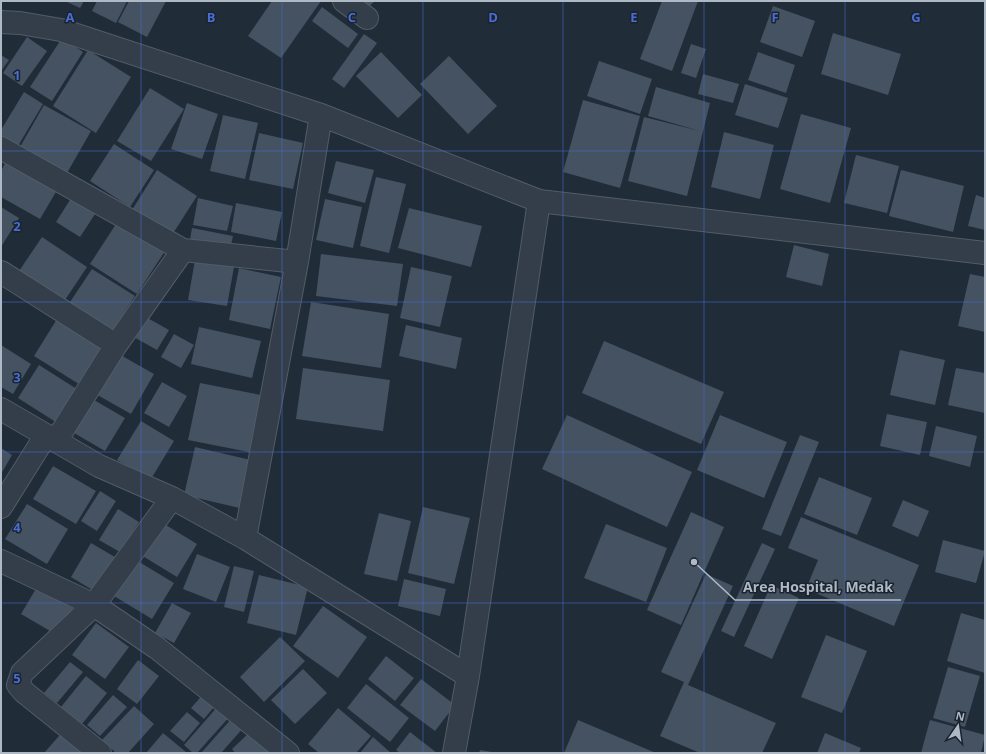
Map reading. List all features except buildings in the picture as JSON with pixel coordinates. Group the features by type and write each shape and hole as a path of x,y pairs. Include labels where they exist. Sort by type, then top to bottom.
{"street":[{"path":"344,1 367,18"},
{"path":"1,22 20,23 61,30 321,115 539,202 985,253"},
{"path":"245,538 297,262 321,115"},
{"path":"1,148 183,250 297,262"},
{"path":"454,753 468,676 539,202"},
{"path":"1,507 183,250"},
{"path":"1,272 116,345"},
{"path":"1,409 99,466 172,498 245,538 468,676"},
{"path":"100,753 24,692 18,685 22,673 94,605 172,498"},
{"path":"1,561 94,605 157,648 288,753"}],"place":[{"name":"Area Hospital, Medak","path":"694,562"}]}
